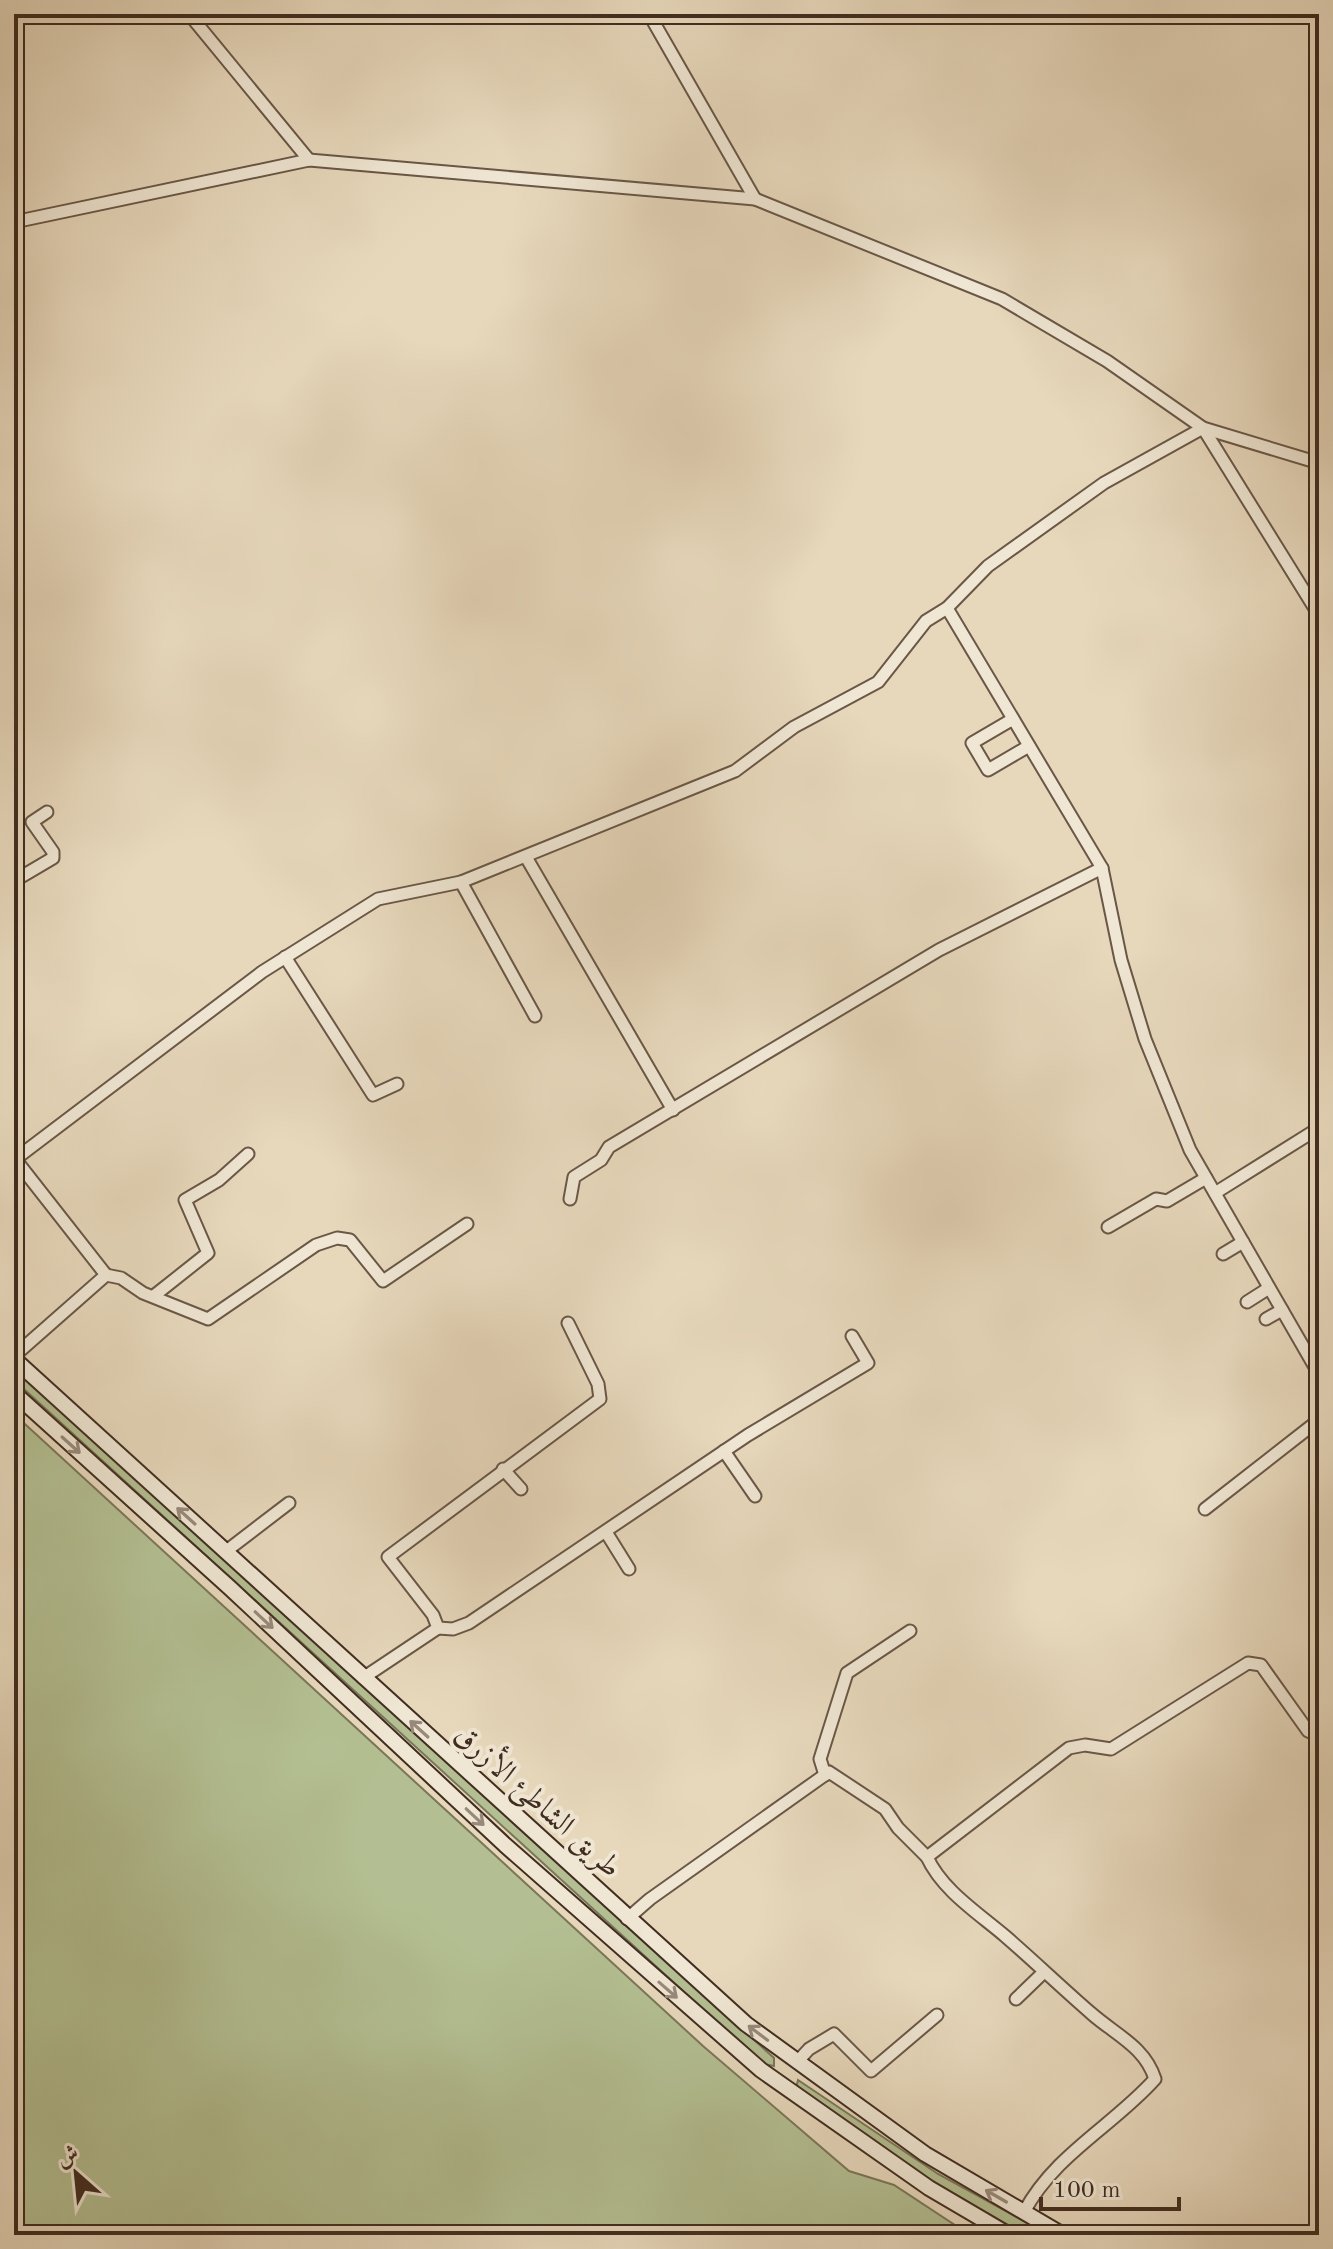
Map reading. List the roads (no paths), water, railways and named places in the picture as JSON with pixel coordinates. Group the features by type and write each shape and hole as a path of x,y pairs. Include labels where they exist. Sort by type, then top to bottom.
{"main road":[{"name":"طريق الشاطئ الأزرق","path":"14,1357 627,1919 746,2024 925,2154 1063,2235"},
{"name":"طريق الشاطئ الأزرق","path":"14,1393 230,1588 505,1845 761,2070 929,2188 1009,2235"}],"street":[{"path":"189,14 309,160"},
{"path":"649,14 755,199"},
{"path":"14,222 309,160 755,199 1002,299 1107,361 1203,428 1319,463"},
{"path":"467,1224 383,1281 362,1251 350,1240 337,1238 316,1245 208,1319 155,1295 143,1293 121,1278 106,1275 14,1159 285,957 378,899 461,882 735,771 794,727 878,682 926,621 947,608 988,566 1104,483 1203,428"},
{"path":"1203,428 1319,615"},
{"path":"947,608 1102,868 1121,960 1145,1039 1190,1150 1319,1374"},
{"path":"1013,719 972,743 988,770 1029,746"},
{"path":"14,881 53,858 53,852 32,822 47,812"},
{"path":"526,857 673,1110"},
{"path":"570,1199 574,1177 601,1160 609,1147 939,950 1102,868"},
{"path":"461,882 535,1016"},
{"path":"285,957 373,1095 397,1084"},
{"path":"1215,1193 1319,1128"},
{"path":"155,1295 208,1253 185,1200 219,1180 248,1154"},
{"path":"1108,1227 1156,1199 1167,1201 1206,1178"},
{"path":"1223,1254 1243,1242"},
{"path":"14,1357 106,1275"},
{"path":"1247,1302 1269,1288"},
{"path":"1266,1319 1282,1310"},
{"path":"438,1628 433,1615 388,1557 600,1399 598,1384 568,1323"},
{"path":"363,1678 438,1628 453,1629 469,1623 724,1451 868,1363 852,1336"},
{"path":"1205,1509 1319,1420"},
{"path":"724,1451 755,1496"},
{"path":"503,1469 521,1489"},
{"path":"225,1552 289,1503"},
{"path":"606,1532 629,1569"},
{"path":"825,1775 820,1759 847,1673 910,1631"},
{"path":"927,1857 1069,1748 1085,1745 1111,1749 1248,1663 1261,1665 1308,1731 1319,1736"},
{"path":"627,1919 825,1775 837,1776 885,1809 947,1885 1044,1972 1134,2045 1151,2066 1155,2079 1116,2117 1068,2155 1037,2187 1024,2212"},
{"path":"1016,1999 1044,1972"},
{"path":"797,2062 809,2049 834,2034 871,2071 937,2015"}]}
